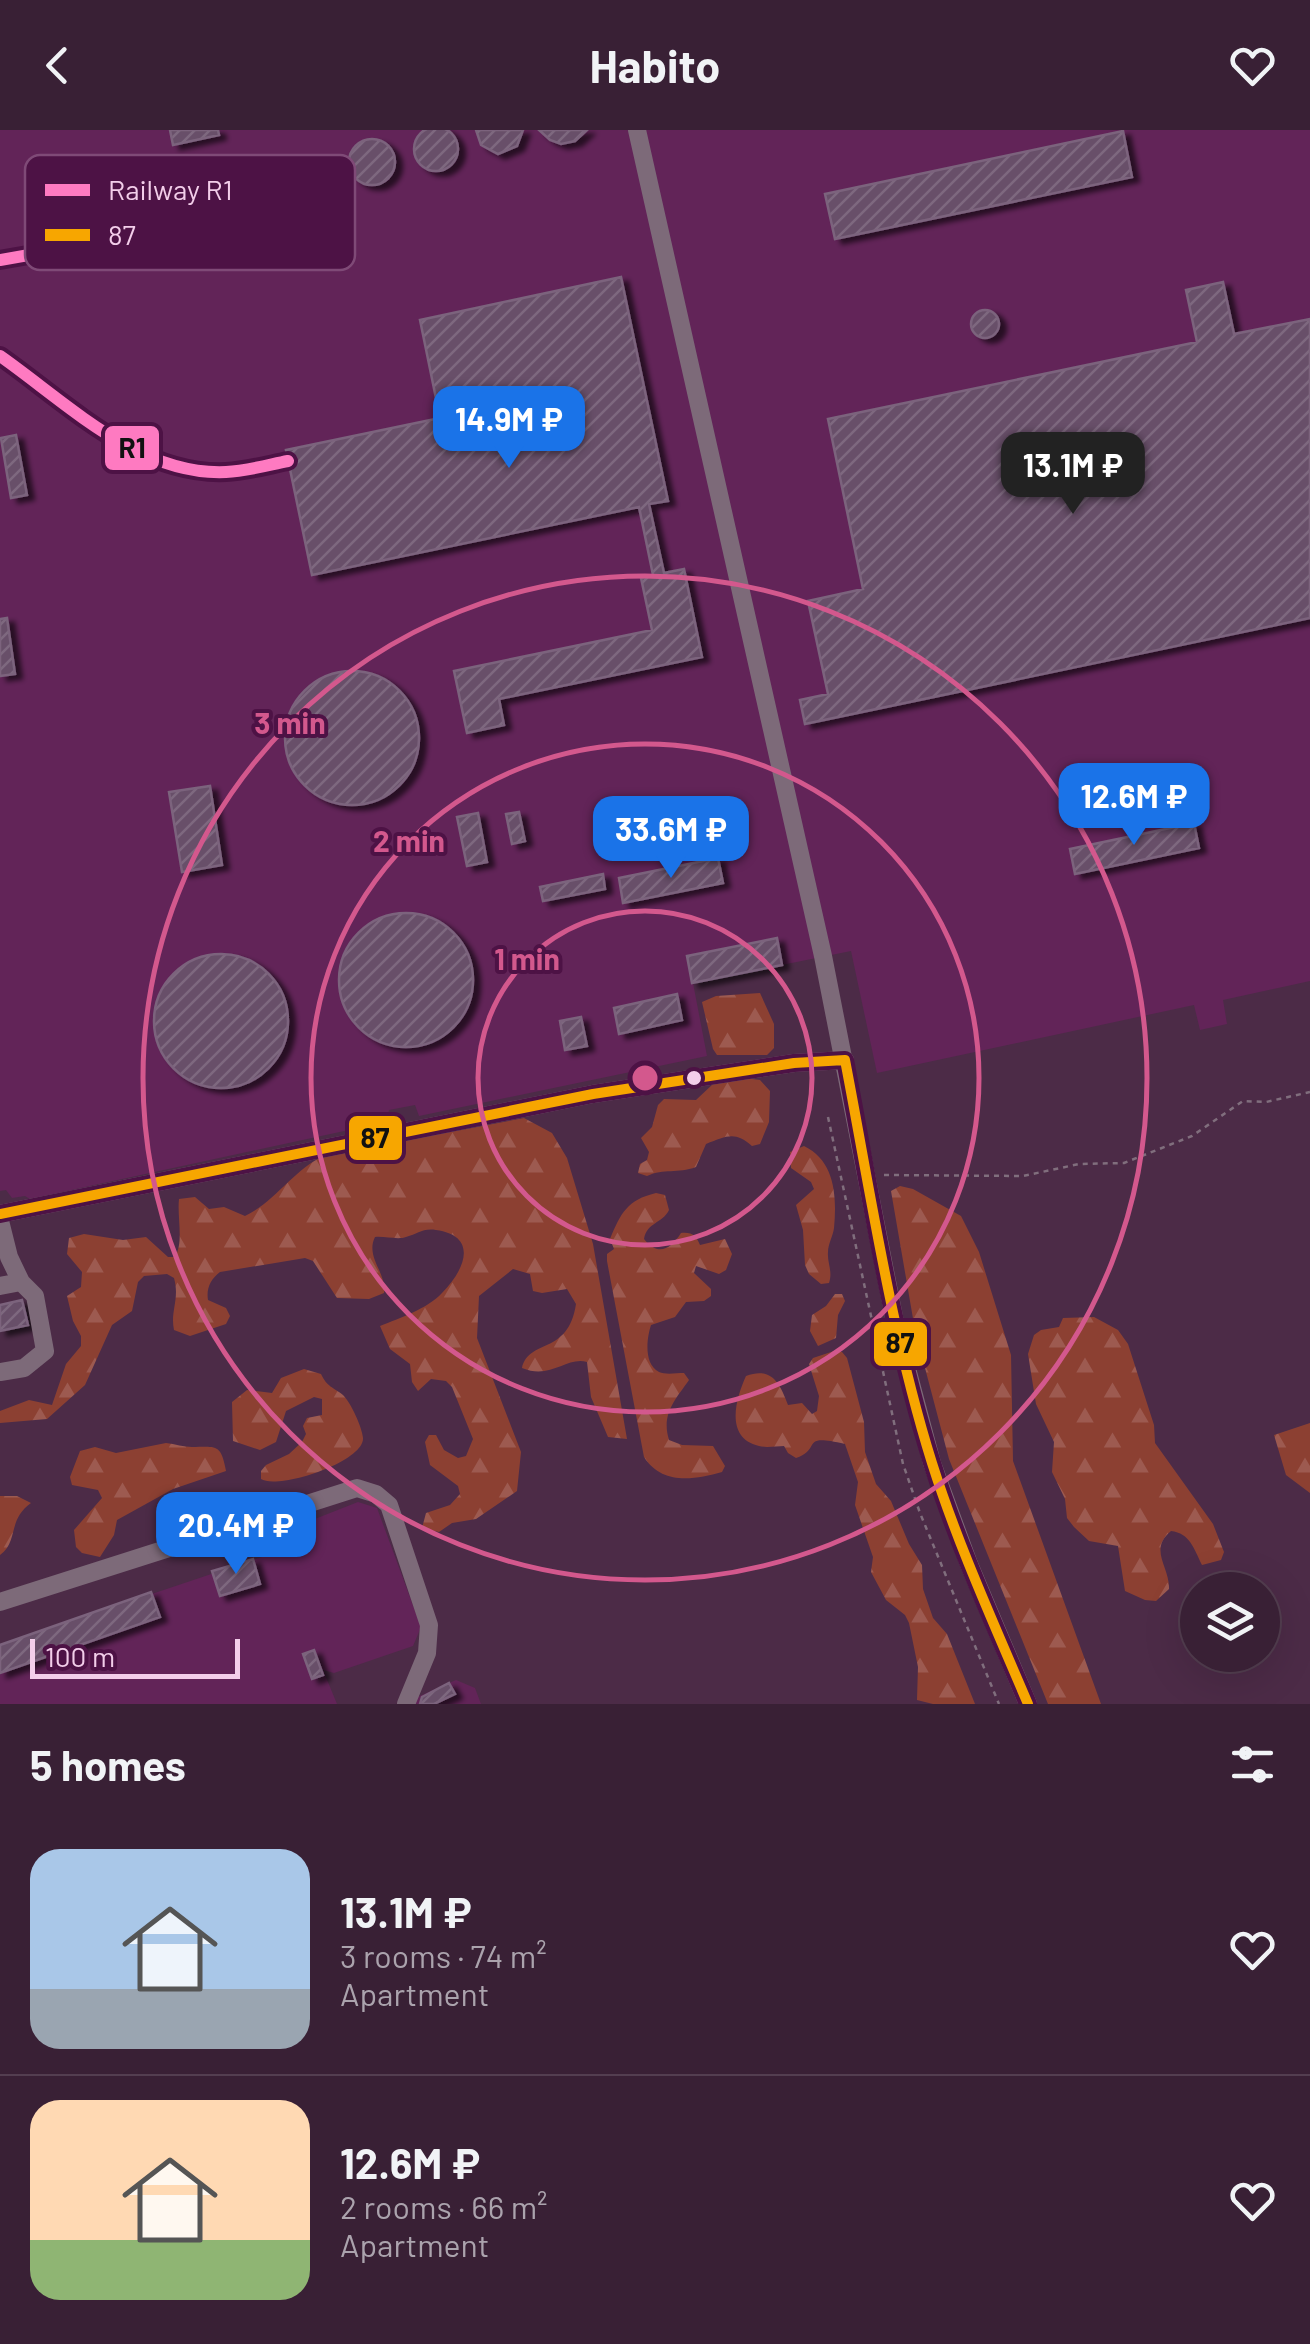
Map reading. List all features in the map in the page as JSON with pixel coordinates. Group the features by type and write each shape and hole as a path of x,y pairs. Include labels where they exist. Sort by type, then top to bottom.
{"street":[{"path":"637,130 845,1060 896,1327 932,1463 969,1564 1028,1704"},
{"path":"0,1372 24,1368 45,1351 34,1296 21,1282 9,1258 0,1218 593,1094 794,1062 845,1060"},
{"path":"0,1286 21,1282"},
{"path":"0,1602 357,1488 376,1494 389,1505 428,1625 427,1653 406,1704"}],"path":[{"path":"867,1174 1023,1176 1079,1164 1124,1162 1192,1136 1243,1102 1266,1102 1310,1092"},
{"path":"828,1117 903,1464 999,1704"}],"shaded area":[{"path":"0,130 1310,130 1310,981 1223,1000 1227,1024 1200,1030 1194,1005 877,1073 851,951 693,983 707,1056 419,1116 415,1105 389,1110 386,1122 30,1199 12,1198 6,1190 0,1191"},
{"path":"358,1502 377,1508 421,1627 413,1646 334,1673 323,1670 337,1704 0,1704 0,1645 271,1554 264,1539"},
{"path":"456,1680 475,1688 481,1704 414,1704 413,1699"}],"green space":[{"path":"760,993 774,1024 774,1048 767,1055 717,1055 702,1002 716,996"},
{"path":"744,1078 760,1080 770,1091 769,1122 760,1144 752,1146 741,1138 725,1137 706,1144 696,1167 647,1176 638,1173 649,1152 641,1138 652,1127 658,1105 664,1099 696,1100 713,1084"},
{"path":"524,1118 552,1133 567,1158 593,1244 627,1439 608,1437 591,1397 587,1362 542,1371 522,1368 532,1353 565,1332 576,1304 567,1289 533,1291 530,1274 513,1269 479,1296 477,1338 521,1452 517,1491 476,1519 452,1523 439,1532 422,1528 426,1513 450,1505 460,1494 458,1486 430,1465 425,1442 429,1435 436,1435 444,1450 458,1458 466,1456 473,1439 452,1387 446,1381 431,1379 418,1391 412,1382 410,1364 390,1349 380,1326 429,1304 462,1265 463,1247 458,1239 450,1233 431,1230 403,1238 375,1237 374,1258 384,1293 369,1299 337,1298 313,1261 305,1258 220,1272 210,1284 208,1300 226,1308 230,1316 226,1324 190,1336 174,1330 174,1278 167,1274 144,1276 138,1282 132,1311 112,1325 85,1385 47,1419 0,1423 0,1411 29,1400 52,1405 66,1364 81,1346 67,1296 81,1287 82,1272 67,1254 69,1238 84,1234 123,1240 146,1237 168,1257 175,1257 180,1237 179,1199 195,1197 209,1209 224,1207 245,1216 324,1156"},
{"path":"804,1146 822,1161 832,1181 835,1204 828,1252 829,1283 821,1284 805,1265 803,1230 796,1205 814,1189 811,1182 791,1168 790,1152"},
{"path":"900,1186 913,1189 961,1216 979,1252 1011,1355 1013,1461 1101,1704 1048,1704 949,1459 915,1330 891,1191"},
{"path":"656,1193 665,1195 669,1210 646,1233 644,1239 649,1245 664,1249 681,1233 688,1233 700,1245 725,1239 732,1254 726,1270 719,1274 696,1266 694,1273 711,1289 711,1296 704,1301 686,1302 675,1317 651,1325 648,1336 648,1357 654,1368 664,1373 684,1373 689,1380 668,1415 669,1440 682,1445 713,1446 725,1466 722,1472 700,1477 669,1476 644,1457 607,1261 607,1254 614,1249 610,1239 622,1215 638,1199"},
{"path":"835,1294 842,1294 845,1301 838,1315 836,1338 818,1346 810,1331 812,1315"},
{"path":"1094,1317 1118,1330 1128,1344 1154,1425 1155,1443 1213,1524 1224,1552 1221,1560 1202,1565 1187,1538 1171,1531 1161,1545 1169,1589 1156,1601 1125,1591 1118,1546 1089,1541 1067,1518 1065,1499 1052,1472 1054,1442 1036,1404 1028,1354 1034,1335 1059,1327 1063,1318"},
{"path":"834,1351 847,1358 864,1422 865,1452 876,1484 891,1501 922,1565 923,1589 933,1618 947,1634 975,1704 917,1700 918,1667 909,1623 886,1600 871,1572 873,1557 855,1505 858,1482 845,1444 816,1441 796,1458 784,1446 762,1447 748,1442 737,1426 736,1406 742,1385 746,1376 755,1374 774,1379 788,1405 802,1403 812,1414 817,1411 819,1396 809,1364 813,1358"},
{"path":"304,1369 321,1374 346,1399 362,1433 360,1447 319,1472 284,1481 261,1479 266,1465 289,1454 302,1442 307,1418 322,1415 322,1399 314,1397 286,1411 276,1442 260,1450 233,1441 232,1402 247,1390 272,1393 281,1378"},
{"path":"1310,1423 1310,1493 1286,1475 1274,1435"},
{"path":"166,1443 216,1448 226,1471 173,1489 117,1520 114,1535 100,1557 82,1553 76,1547 74,1530 102,1498 98,1490 72,1485 70,1477 80,1451 95,1447 116,1453"},
{"path":"0,1496 17,1496 31,1503 19,1516 0,1555"}],"building":[{"path":"436,127 451,134 458,149 451,164 436,171 421,164 414,149 421,134"},
{"path":"170,130 218,130 219,135 173,145"},
{"path":"476,130 523,130 517,146 498,154 481,145"},
{"path":"539,130 587,130 575,141 561,144"},
{"path":"1123,131 1132,177 835,239 825,194"},
{"path":"363,141 381,141 393,153 393,171 381,183 363,183 355,177 355,155 351,153"},
{"path":"621,277 668,501 649,504 664,573 684,569 702,657 499,699 504,725 467,733 454,671 652,630 641,578 653,575 639,507 312,575 286,450 440,418 420,320"},
{"path":"1223,282 1234,334 1310,319 1310,618 805,724 800,700 828,694 808,601 863,589 828,419 1197,342 1186,290"},
{"path":"985,310 995,314 999,324 995,334 985,338 975,334 971,324 975,314"},
{"path":"16,435 27,495 11,498 1,438"},
{"path":"7,618 15,674 0,676 0,619"},
{"path":"352,671 378,676 400,690 414,712 419,738 414,764 400,786 378,800 352,805 326,800 304,786 290,764 285,738 290,712 304,690 326,676"},
{"path":"210,786 222,865 182,872 169,792"},
{"path":"519,812 525,841 512,844 506,814"},
{"path":"478,813 487,862 467,866 457,817"},
{"path":"1194,823 1199,848 1075,874 1070,849"},
{"path":"718,858 723,883 623,903 619,878"},
{"path":"603,874 605,889 543,901 540,887"},
{"path":"406,913 432,918 454,932 468,954 473,980 468,1006 454,1028 432,1042 406,1047 380,1042 358,1028 344,1006 339,980 344,954 358,932 380,918"},
{"path":"777,938 782,965 692,983 687,956"},
{"path":"221,954 247,959 269,973 283,995 288,1021 283,1047 269,1069 247,1083 221,1088 195,1083 173,1069 159,1047 154,1021 159,995 173,973 195,959"},
{"path":"677,994 682,1020 619,1034 614,1008"},
{"path":"581,1017 587,1046 565,1050 560,1021"},
{"path":"22,1300 28,1325 0,1331 0,1305"},
{"path":"253,1559 260,1584 220,1596 212,1571"},
{"path":"151,1592 160,1617 0,1673 0,1645"},
{"path":"314,1650 323,1675 312,1679 303,1654"},
{"path":"449,1683 455,1694 434,1704 420,1704 422,1697"}],"rail line":[{"name":"R1","path":"0,260 25,256"},
{"name":"R1","path":"0,356 106,433 163,462 194,470 226,472 288,461"}],"transit line":[{"name":"87","path":"0,1214 593,1094 794,1063 845,1060 883,1263 918,1414 953,1524 1028,1704"}]}
